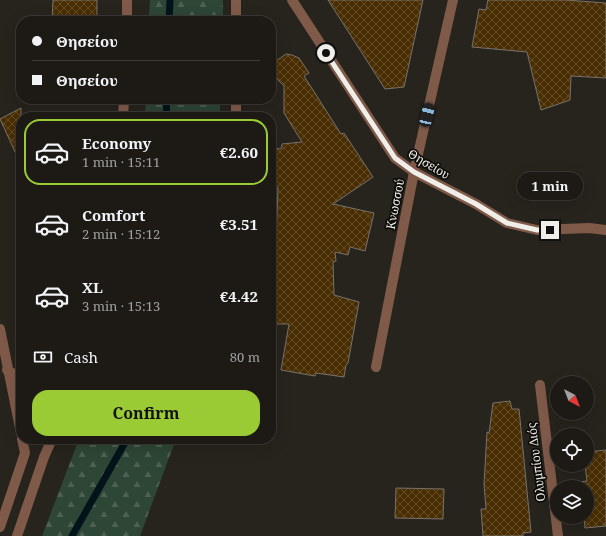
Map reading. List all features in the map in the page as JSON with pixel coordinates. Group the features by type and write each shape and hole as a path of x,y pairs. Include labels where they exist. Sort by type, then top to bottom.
{"street":[{"path":"127,0 127,16"},
{"path":"236,0 236,16"},
{"name":"Θησείου","path":"292,0 395,158 414,172 476,204 507,223 537,230 589,228 606,230"},
{"name":"Κνωσσού","path":"376,367 414,172 453,0"},
{"path":"0,329 16,409"},
{"path":"8,370 16,375"},
{"name":"Ολυμπίου Διός","path":"540,385 558,536"},
{"path":"0,527 25,453 23,444"},
{"path":"17,536 50,444"}],"green space":[{"path":"150,0 223,0 223,16 149,16"},
{"path":"146,104 220,104 220,112 145,112"},
{"path":"77,444 174,444 140,536 42,536"}],"building":[{"path":"53,0 97,0 97,16 52,16"},
{"path":"328,0 423,0 404,87 385,89"},
{"path":"488,0 566,0 606,3 606,78 571,76 570,100 541,110 527,52 472,47 479,9 486,10"},
{"path":"286,54 299,58 309,73 304,76 341,134 344,133 373,177 333,204 374,213 365,251 350,247 348,255 335,252 336,261 333,262 334,295 359,302 344,377 316,373 315,376 281,370 289,324 276,324 276,239 278,188 276,188 276,148 281,149 282,144 302,142 284,113 284,86 276,78 276,61"},
{"path":"21,108 21,112 16,112 16,154 0,119"},
{"path":"510,401 512,409 519,409 531,532 523,533 523,536 483,536 481,509 486,509 484,484 487,432 489,433 493,403"},
{"path":"606,450 606,526 585,528 585,524 594,524 594,480 587,480 586,472 594,472 594,451"},
{"path":"396,488 444,489 443,519 395,518"}],"waterway":[{"path":"169,16 170,0"},
{"path":"166,104 167,112"},
{"path":"72,536 124,444"}],"route":[{"path":"326,53 395,158 414,172 476,204 507,223 537,230 550,230"}]}
